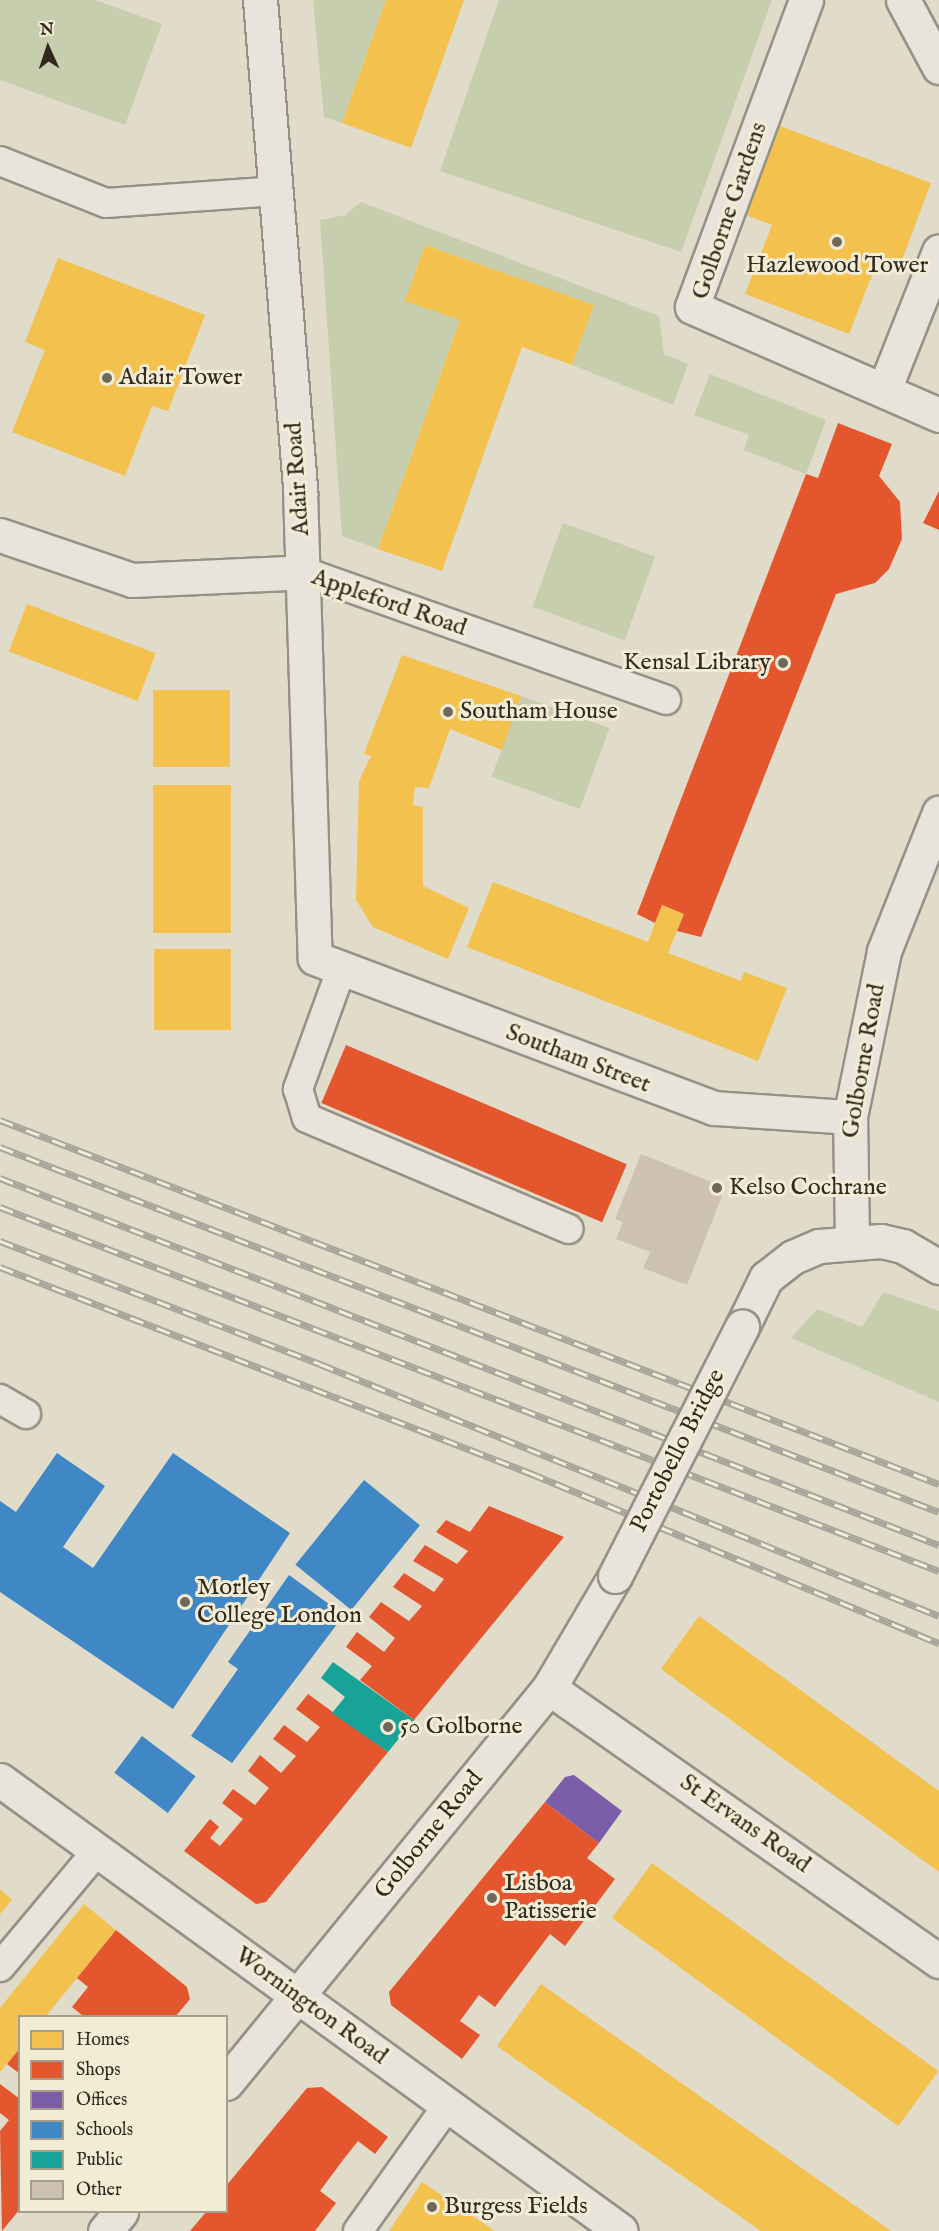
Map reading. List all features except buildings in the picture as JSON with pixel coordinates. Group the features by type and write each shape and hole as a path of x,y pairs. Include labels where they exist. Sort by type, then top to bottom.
{"street":[{"name":"Adair Road","path":"260,0 304,572 328,964"},
{"name":"Golborne Gardens","path":"806,0 692,307 939,415"},
{"path":"903,0 939,67"},
{"path":"884,390 939,251"},
{"name":"Appleford Road","path":"0,536 132,580 304,572"},
{"name":"Golborne Road","path":"852,1240 850,1117 884,951 939,813"},
{"name":"Southam Street","path":"328,964 714,1108 850,1117"},
{"path":"852,1240 903,1246 939,1267"},
{"name":"Portobello Bridge","path":"615,1576 766,1278 793,1257 852,1240"},
{"name":"Golborne Road","path":"228,2081 549,1688 615,1576"},
{"name":"St Ervans Road","path":"549,1688 939,1961"},
{"name":"Wornington Road","path":"0,1780 621,2231"},
{"path":"105,2231 119,2213"}],"lane":[{"path":"0,162 106,203 276,190"},
{"name":"Appleford Road","path":"304,572 666,700"},
{"path":"328,964 298,1089 307,1118 568,1229"},
{"path":"0,1399 26,1414"},
{"path":"0,1967 97,1851"},
{"path":"358,2231 448,2105"}],"green space":[{"path":"0,0 95,0 162,24 125,125 0,80"},
{"path":"313,0 386,0 342,123 324,117"},
{"path":"499,0 772,0 681,252 440,171"},
{"path":"361,202 659,316 664,354 688,364 673,405 572,365 593,305 425,245 405,301 460,320 378,549 342,536 320,220 345,215"},
{"path":"710,374 826,420 806,474 744,450 749,435 694,415"},
{"path":"563,523 655,557 625,640 533,607"},
{"path":"521,696 609,728 580,809 492,777"},
{"path":"883,1292 939,1311 939,1402 791,1338 817,1309 862,1327"}],"railway":[{"path":"0,1120 939,1484"},
{"path":"0,1147 939,1512"},
{"path":"0,1178 939,1545"},
{"path":"0,1207 939,1571"},
{"path":"0,1241 320,1364 939,1616"},
{"path":"0,1267 530,1473 939,1643"}],"place":[{"name":"Hazlewood Tower","path":"837,242"},
{"name":"Adair Tower","path":"107,378"},
{"name":"Kensal Library","path":"783,663"},
{"name":"Southam House","path":"448,712"},
{"name":"Kelso Cochrane","path":"717,1188"},
{"name":"Morley College London","path":"185,1602"},
{"name":"50 Golborne","path":"388,1727"},
{"name":"Lisboa Patisserie","path":"492,1898"},
{"name":"Burgess Fields","path":"432,2207"}]}
